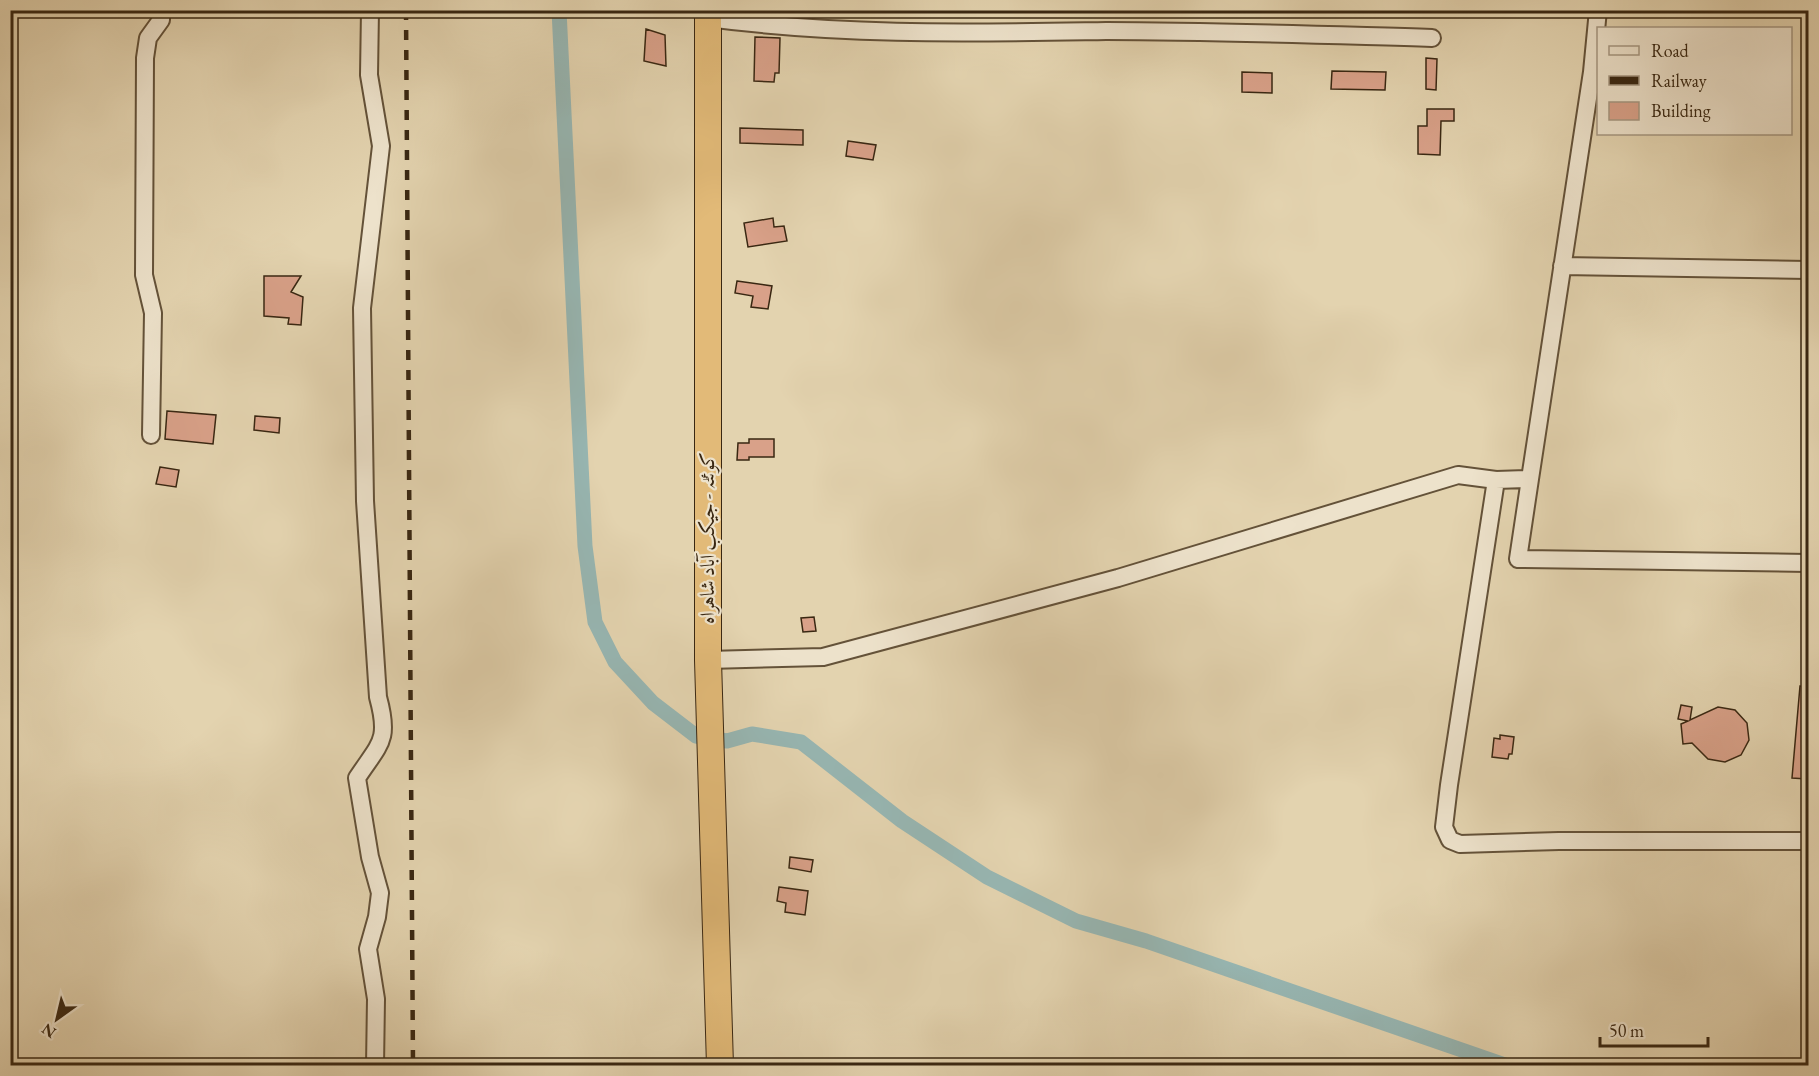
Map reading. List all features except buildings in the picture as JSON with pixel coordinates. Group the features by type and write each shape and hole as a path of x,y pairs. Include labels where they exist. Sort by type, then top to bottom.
{"highway":[{"name":"کوئٹہ - جیکب آباد شاہراہ","path":"708,14 708,660 720,1065"}],"street":[{"path":"151,435 153,313 144,275 145,58 148,38 161,20 161,10"},
{"path":"370,10 369,75 381,146 362,308 365,501 378,697 385,724 380,747 357,778 370,857 380,893 377,917 368,949 376,999 375,1065"},
{"path":"1598,10 1518,559 1809,563"},
{"path":"708,14 773,27 923,34 1108,32 1432,38"},
{"path":"1562,266 1809,270"},
{"path":"708,660 823,657 1118,578 1458,475 1496,480 1530,479"},
{"path":"1496,480 1449,785 1444,827 1450,840 1460,844 1559,841 1809,842"}],"waterway":[{"path":"559,10 585,546 595,622 615,662 653,703 696,736 727,741 752,734 801,742 902,821 987,877 1076,921 1146,941 1508,1066"}],"railway":[{"path":"406,10 413,1066"}]}
